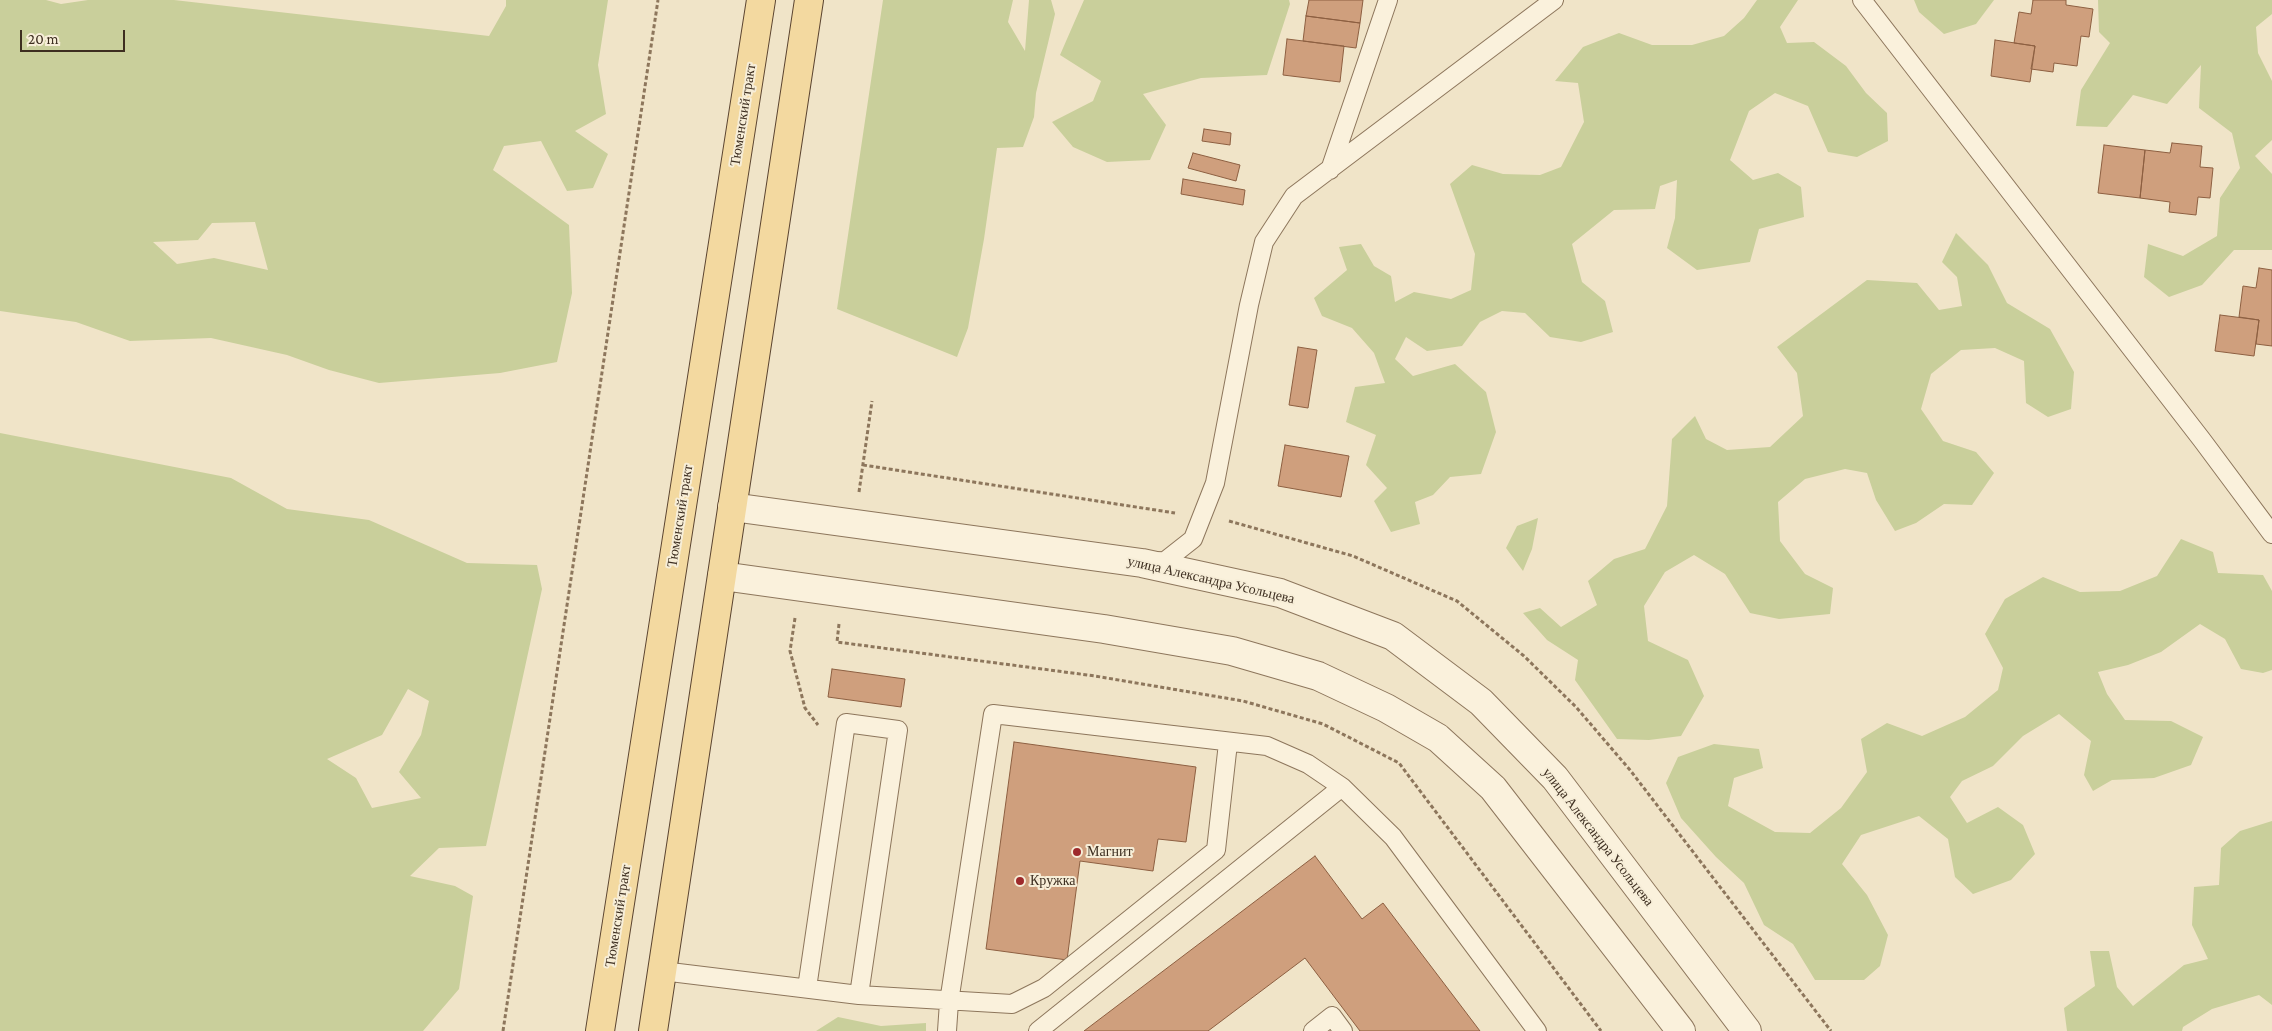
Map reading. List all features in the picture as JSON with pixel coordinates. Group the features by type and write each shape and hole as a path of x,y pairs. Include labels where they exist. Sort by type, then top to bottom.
{"main road":[{"name":"Тюменский тракт","path":"600,1031 760,0"},
{"path":"653,1031 809,0"}],"street":[{"name":"улица Александра Усольцева","path":"732,507 1142,563 1280,593 1393,636 1481,702 1554,778 1747,1031"},
{"path":"722,576 1104,629 1232,651 1318,676 1386,708 1438,738 1493,788 1681,1031"}],"lane":[{"path":"1330,170 1388,0"},
{"path":"1142,563 1165,561 1193,539 1215,483 1249,305 1264,242 1294,196 1554,0"},
{"path":"1862,0 2202,440 2272,534"},
{"path":"947,1031 949,1002 993,714 1266,746 1308,764 1342,787 1393,837 1537,1031"},
{"path":"807,988 846,723 898,730 859,995"},
{"path":"662,971 859,995 949,1002 1012,1004 1044,988 1216,850 1228,742"},
{"path":"1038,1031 1342,787"},
{"path":"1313,1031 1332,1016 1343,1031"}],"path":[{"path":"503,1031 658,0"},
{"path":"799,586 790,650 805,708 825,733 842,748"}],"green space":[{"path":"0,0 46,0 61,4 88,0 174,0 489,36 506,6 506,0 608,0 598,65 606,114 575,131 608,154 593,188 567,191 541,141 504,146 493,170 569,225 572,293 557,362 500,373 379,383 329,370 287,355 211,338 130,341 76,322 0,311","holes":["255,222 268,270 214,258 177,264 153,242 198,240 212,223"]},
{"path":"883,0 1013,0 1008,22 1025,51 1029,0 1051,0 1055,14 1036,93 1034,117 1023,147 997,148 984,239 968,328 957,357 837,309"},
{"path":"1084,0 1289,0 1290,4 1267,75 1201,78 1143,94 1166,125 1150,160 1107,162 1073,147 1052,122 1093,101 1101,81 1060,55"},
{"path":"1757,0 1798,0 1780,27 1787,43 1814,42 1846,66 1866,93 1887,113 1888,141 1857,157 1828,152 1808,106 1775,93 1749,111 1730,160 1753,180 1778,173 1801,187 1804,217 1759,229 1750,262 1697,270 1667,248 1675,218 1677,180 1660,186 1655,209 1614,210 1572,244 1582,282 1605,301 1613,332 1581,342 1550,337 1525,313 1502,311 1480,322 1462,346 1427,351 1406,337 1395,359 1413,376 1455,364 1486,392 1496,432 1481,474 1450,477 1433,495 1415,502 1420,524 1391,532 1374,501 1387,488 1366,465 1376,435 1346,422 1355,387 1385,383 1374,353 1352,328 1322,316 1314,298 1347,270 1339,247 1361,244 1374,266 1391,276 1395,302 1414,292 1451,299 1471,290 1475,254 1450,184 1472,165 1503,174 1540,175 1561,167 1584,122 1578,83 1555,81 1583,47 1619,33 1652,45 1692,45 1724,36 1744,18"},
{"path":"1914,0 1994,0 1976,24 1944,34 1919,12"},
{"path":"2098,0 2272,0 2272,14 2256,27 2258,53 2272,81 2272,140 2255,156 2272,174 2272,250 2234,250 2202,285 2169,297 2144,277 2148,244 2183,256 2217,236 2220,198 2240,168 2232,133 2199,108 2201,65 2167,104 2133,95 2107,127 2076,126 2081,90 2110,43 2099,32"},
{"path":"1956,233 1988,265 2007,303 2050,329 2074,372 2071,409 2048,417 2026,403 2024,361 1995,348 1961,350 1931,374 1921,409 1943,441 1976,452 1994,473 1972,505 1944,504 1916,523 1895,531 1876,500 1867,473 1845,469 1805,479 1778,502 1780,541 1805,574 1833,588 1830,614 1779,619 1750,613 1725,574 1694,555 1665,572 1644,606 1648,641 1688,660 1704,696 1681,736 1649,740 1617,739 1575,680 1578,660 1547,640 1523,613 1540,608 1561,627 1597,605 1588,581 1614,559 1645,549 1667,506 1672,439 1695,416 1706,439 1727,450 1770,447 1803,416 1797,373 1777,347 1867,280 1917,283 1939,310 1962,306 1957,277 1942,262"},
{"path":"0,433 231,478 287,509 369,520 467,563 537,565 542,589 486,846 439,848 410,876 455,886 473,896 459,989 423,1031 0,1031","holes":["408,689 429,701 421,735 399,772 421,798 372,808 356,778 327,759 382,735"]},
{"path":"1538,518 1532,549 1523,571 1506,548 1517,526"},
{"path":"2181,539 2213,552 2218,573 2263,575 2272,591 2272,670 2263,673 2241,669 2225,639 2200,624 2161,652 2128,665 2098,672 2107,694 2125,720 2171,721 2203,737 2191,765 2154,778 2112,780 2093,791 2084,775 2091,741 2059,714 2023,736 1993,766 1962,781 1950,797 1967,823 1998,807 2023,825 2035,854 2011,880 1973,894 1955,877 1948,839 1919,816 1861,835 1842,864 1867,895 1888,935 1880,966 1864,980 1815,980 1793,944 1764,925 1744,883 1716,857 1681,818 1666,783 1678,757 1714,744 1759,749 1763,768 1734,778 1728,806 1775,832 1810,833 1841,808 1867,772 1861,739 1887,723 1922,736 1965,717 1998,690 2003,668 1985,634 2005,599 2043,577 2080,592 2120,591 2157,576"},
{"path":"2272,821 2272,1005 2259,995 2212,1009 2183,1027 2182,1031 2067,1031 2064,1008 2095,986 2090,951 2109,951 2117,987 2133,1006 2184,965 2208,959 2192,925 2194,887 2219,885 2221,848 2240,831"},
{"path":"838,1017 881,1026 926,1023 926,1031 816,1031"}],"building":[{"path":"1309,0 1363,0 1360,23 1306,16"},
{"path":"2033,0 2066,0 2066,5 2093,9 2089,37 2081,36 2077,66 2054,63 2053,72 2031,69 2035,46 2014,43 2019,12 2031,14"},
{"path":"1306,16 1360,23 1356,48 1303,41"},
{"path":"1287,39 1344,46 1340,82 1283,75"},
{"path":"1995,40 2035,46 2030,82 1991,76"},
{"path":"1204,129 1231,133 1230,145 1202,141"},
{"path":"2172,143 2202,146 2200,167 2213,168 2210,198 2198,197 2196,215 2169,212 2170,202 2140,198 2145,150 2170,153"},
{"path":"2104,145 2145,150 2140,198 2098,193"},
{"path":"1193,153 1240,165 1236,181 1188,168"},
{"path":"1183,179 1245,190 1243,205 1181,194"},
{"path":"2259,268 2272,270 2272,346 2256,344 2259,320 2239,317 2243,286 2256,288"},
{"path":"2220,315 2259,320 2254,356 2215,351"},
{"path":"1298,347 1317,350 1308,408 1289,405"},
{"path":"1285,445 1349,456 1341,497 1278,486"},
{"path":"832,669 905,679 901,707 828,697"},
{"name":"Магнит","path":"1014,742 1196,767 1186,842 1158,839 1153,871 1080,861 1067,960 986,949"},
{"path":"1315,856 1362,919 1383,903 1480,1031 1360,1031 1305,958 1208,1031 1084,1031"}],"place":[{"name":"Магнит","path":"1077,852"},
{"name":"Кружка","path":"1020,881"}]}
